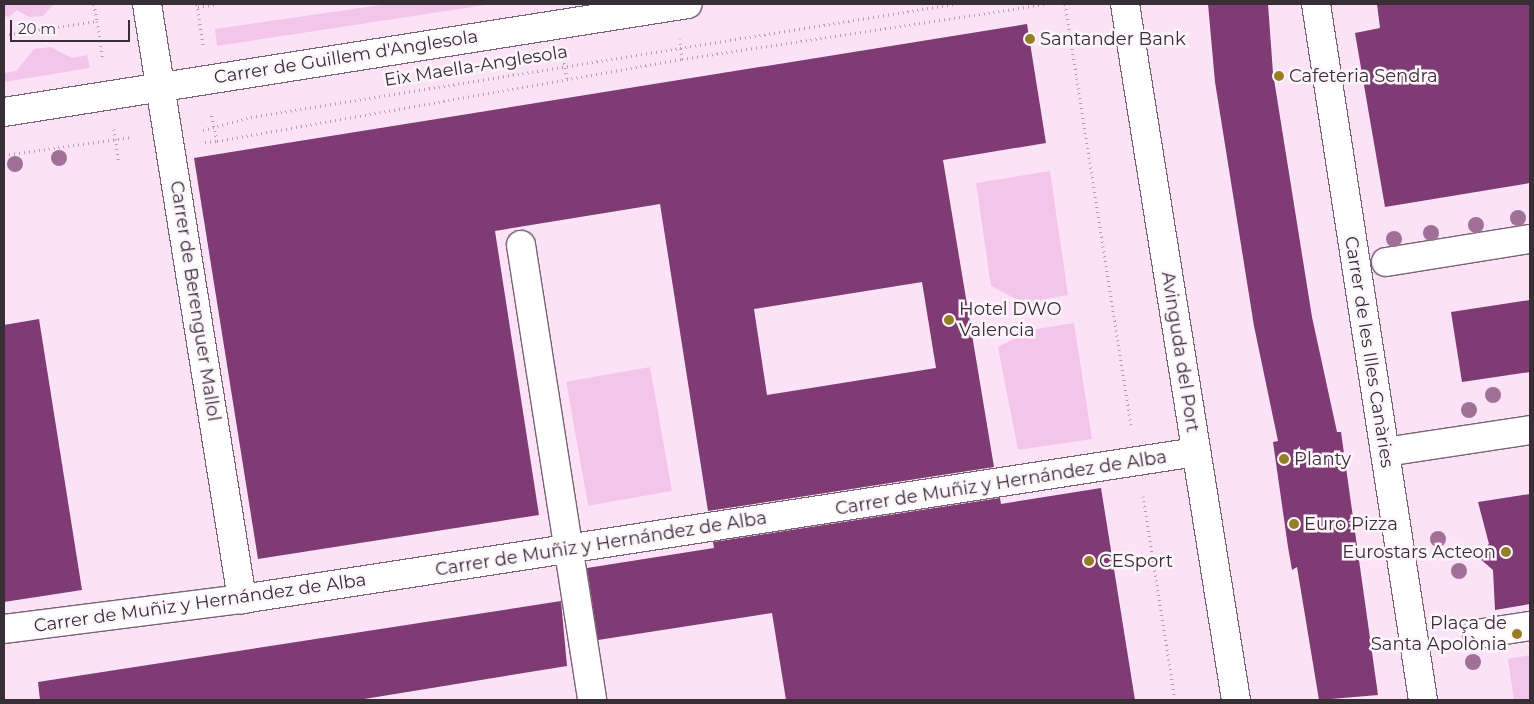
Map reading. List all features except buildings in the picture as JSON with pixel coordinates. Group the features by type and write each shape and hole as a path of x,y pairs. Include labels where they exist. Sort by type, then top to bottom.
{"street":[{"name":"Carrer de Berenguer Mallol","path":"147,4 162,86 242,599"},
{"name":"Avinguda del Port","path":"1125,4 1236,700"},
{"name":"Carrer de les Illes Canàries","path":"1316,4 1423,700"},
{"name":"Carrer de Guillem d'Anglesola","path":"4,112 682,5"},
{"path":"1386,262 1530,239"},
{"path":"521,246 592,700"},
{"path":"1385,452 1530,430"},
{"name":"Carrer de Muñiz y Hernández de Alba","path":"4,629 242,599 1196,452"},
{"path":"1477,634 1530,626"}],"path":[{"path":"94,4 97,21"},
{"path":"197,7 217,4"},
{"name":"Eix Maella-Anglesola","path":"4,155 212,129 251,117 954,4"},
{"path":"217,141 682,59 1045,4"},
{"path":"1065,4 1132,428"},
{"path":"682,5 682,59"},
{"path":"1141,487 1175,700"}],"shaded area":[{"path":"4,4 54,4 43,16 29,17 17,10 9,17 4,16"},
{"path":"388,4 492,4 217,46 215,29"},
{"path":"51,47 72,58 87,55 90,68 4,82 4,73 16,71 34,49"},
{"path":"1050,171 1068,295 1024,303 991,286 976,183"},
{"path":"1074,323 1092,439 1018,450 998,347 1031,330"},
{"path":"650,367 672,491 588,506 566,382"},
{"path":"1530,655 1530,700 1514,700 1508,659"}],"place":[{"name":"Santander Bank","path":"1030,39"},
{"name":"Cafeteria Sendra","path":"1279,76"},
{"name":"Hotel DWO Valencia","path":"949,320"},
{"name":"Planty","path":"1284,459"},
{"name":"Euro Pizza","path":"1294,524"},
{"name":"Eurostars Acteon","path":"1506,552"},
{"name":"CESport","path":"1089,561"},
{"name":"Plaça de Santa Apolònia","path":"1517,634"}]}
